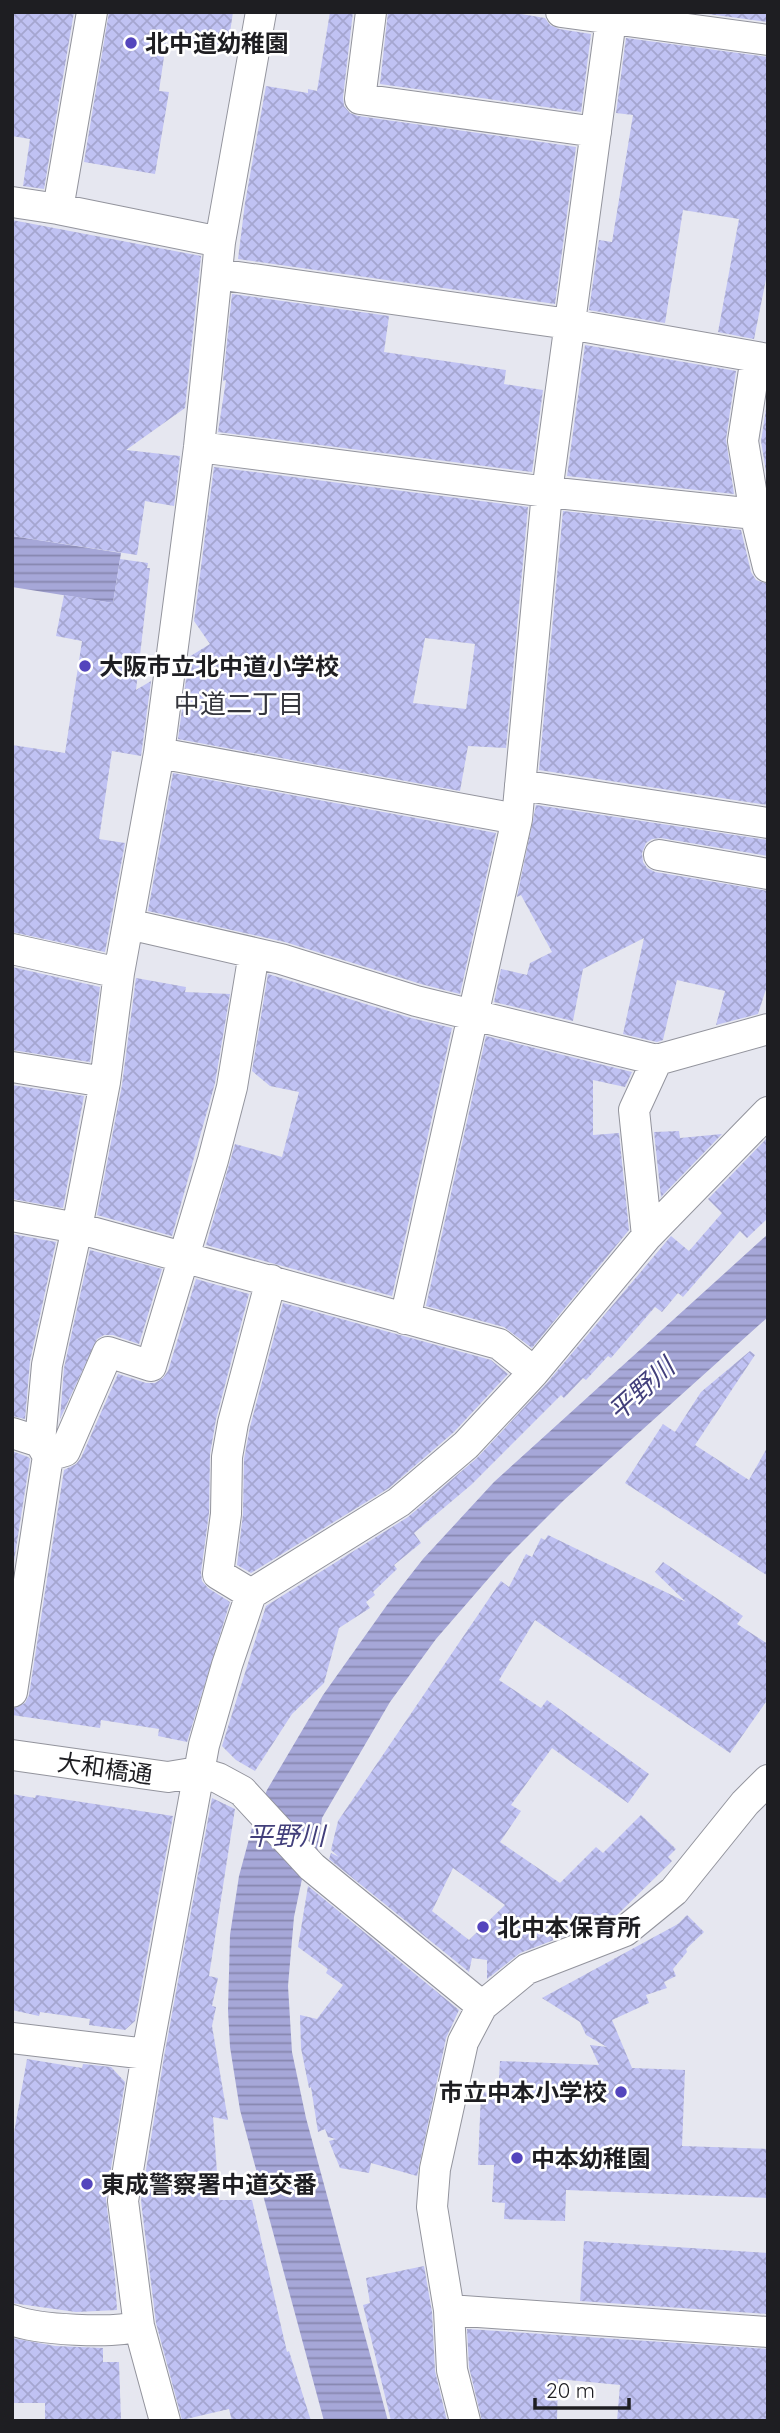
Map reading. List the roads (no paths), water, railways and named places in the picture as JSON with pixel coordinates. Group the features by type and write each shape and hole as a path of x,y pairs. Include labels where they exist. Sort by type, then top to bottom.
{"street":[{"path":"58,209 92,12"},
{"path":"12,1692 33,1444 105,1082 119,973 159,753 199,447 220,242 261,12"},
{"path":"371,12 360,99 596,132"},
{"path":"561,12 715,22 768,40"},
{"path":"405,1319 517,819 547,492 612,16"},
{"path":"12,202 220,242"},
{"path":"217,274 569,324 762,358 743,441 768,567"},
{"path":"199,447 760,519"},
{"path":"159,753 517,819"},
{"path":"520,785 768,823"},
{"path":"659,855 768,874"},
{"path":"128,924 254,953 474,1016 657,1060 768,1029"},
{"path":"12,949 119,973"},
{"path":"33,1444 65,1451 108,1352 151,1366 232,1087 254,953"},
{"path":"647,1236 634,1110 657,1060"},
{"path":"12,1067 105,1082"},
{"path":"165,2421 139,2326 123,2201 146,2054 198,1772 227,1665 251,1594 400,1502 466,1445 534,1372 647,1236 768,1112"},
{"path":"12,1216 77,1228 499,1344 534,1372"},
{"path":"251,1594 218,1574 226,1514 227,1457 233,1423 271,1280"},
{"name":"大和橋通","path":"12,1755 168,1777 198,1772"},
{"path":"198,1772 218,1778 242,1791 312,1867 482,2006"},
{"path":"465,2421 452,2370 449,2310 432,2207 435,2169 463,2042 482,2006 527,1969 625,1931 674,1891 745,1802 768,1780"},
{"path":"12,2038 146,2054"},
{"path":"449,2310 768,2332"},
{"path":"12,2320 38,2326 100,2329 125,2330 139,2326"}],"water":[{"path":"12,536 121,553 113,603 12,587"},
{"name":"平野川","path":"768,1234 768,1317 564,1500 508,1556 436,1639 390,1702 322,1818 318,1849 302,1879 294,1917 288,1986 292,2052 306,2118 388,2421 324,2421 240,2110 230,2047 230,1935 239,1876 252,1828 267,1790 323,1695 423,1559 494,1482"}],"place":[{"name":"北中道幼稚園","path":"131,43"},
{"name":"大阪市立北中道小学校","path":"85,666"},
{"name":"北中本保育所","path":"483,1927"},
{"name":"市立中本小学校","path":"621,2092"},
{"name":"中本幼稚園","path":"517,2158"},
{"name":"東成警察署中道交番","path":"87,2184"}],"district":[{"name":"中道二丁目","path":"239,703"}]}
